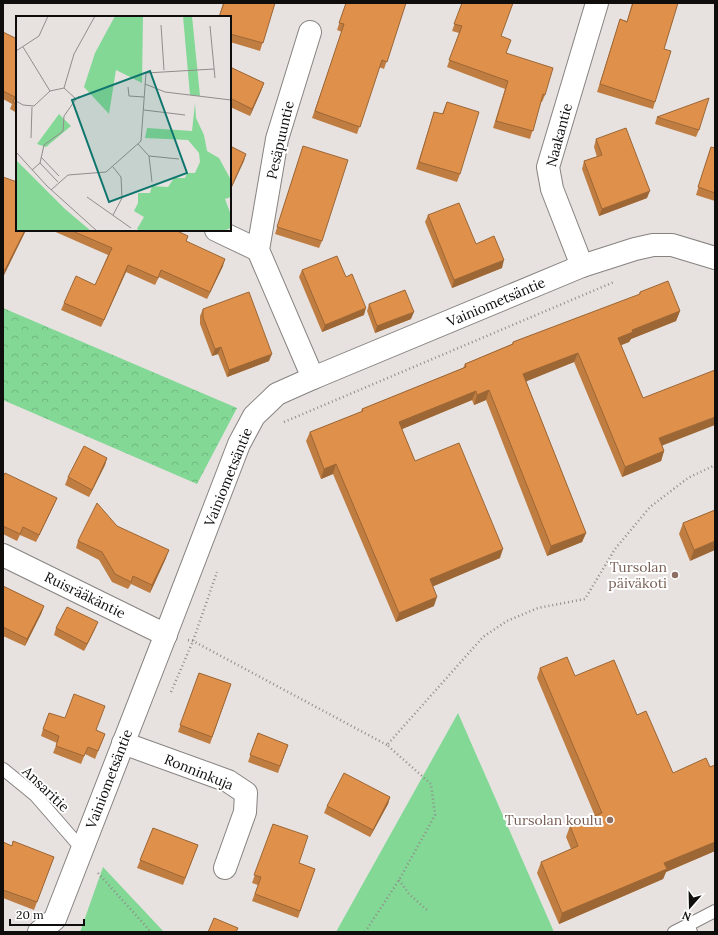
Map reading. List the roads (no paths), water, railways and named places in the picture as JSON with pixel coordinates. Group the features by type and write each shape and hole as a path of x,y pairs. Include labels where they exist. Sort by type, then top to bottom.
{"street":[{"name":"Naakantie","path":"582,266 552,189 548,167 597,3"},
{"name":"Pesäpuuntie","path":"258,250 277,139 310,32"},
{"path":"218,231 258,250 313,378"},
{"name":"Vainiometsäntie","path":"39,932 55,919 239,444 254,416 277,394 582,266 653,245 672,245 715,258"},
{"name":"Ruisrääkäntie","path":"3,555 166,635"},
{"name":"Ronninkuja","path":"123,743 228,781 246,793 245,812 225,868"}],"lane":[{"name":"Ansaritie","path":"3,769 35,795 82,849"},
{"path":"674,932 690,929 715,911"}],"place":[{"name":"Tursolan päiväkoti","path":"675,575"},
{"name":"Tursolan koulu","path":"610,820"}]}
